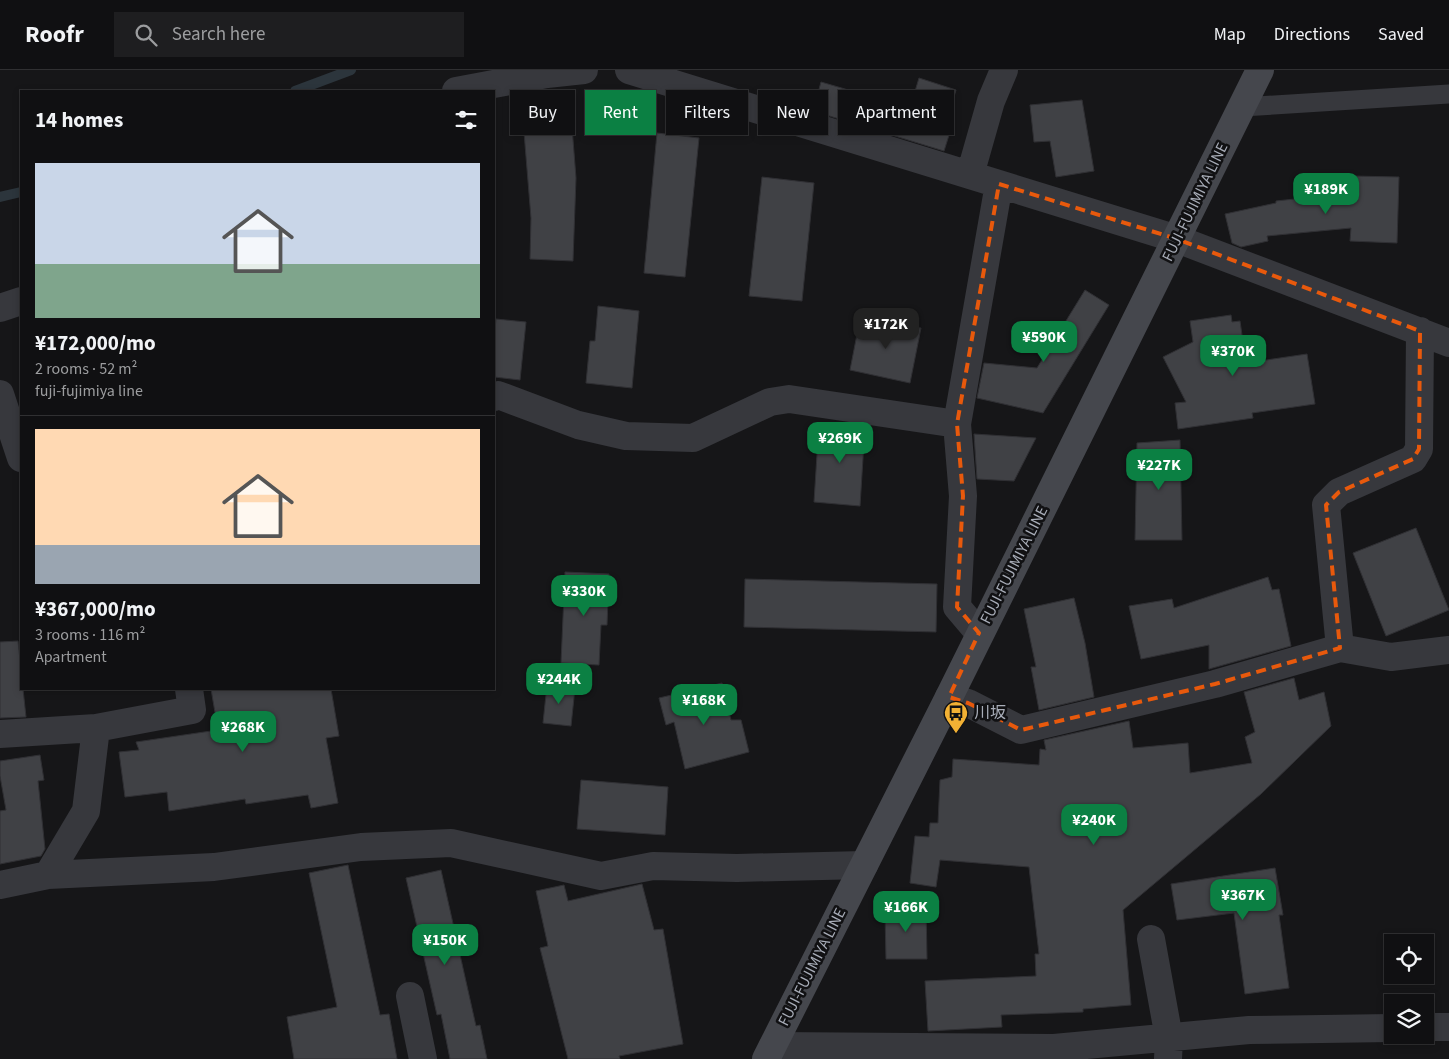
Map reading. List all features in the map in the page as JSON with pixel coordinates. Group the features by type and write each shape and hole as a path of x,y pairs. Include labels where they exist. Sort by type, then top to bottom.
{"main road":[{"name":"FUJI-FUJIMIYA LINE","path":"769,1052 949,697 979,633 1260,70"}],"street":[{"path":"461,90 547,74 584,70"},
{"path":"629,70 1177,239 1449,342"},
{"path":"970,175 991,101 1004,70"},
{"path":"979,633 957,607 963,496 958,424 999,184"},
{"path":"0,308 20,302"},
{"path":"1340,648 1326,505 1339,492 1413,459 1419,449 1420,331"},
{"path":"0,394 20,455"},
{"path":"495,396 498,395 578,425 626,436 692,438 770,402 789,399 958,424"},
{"path":"949,697 968,703 1021,730 1215,684 1340,648 1391,657 1449,650"},
{"path":"0,734 96,728 192,710 189,690"},
{"path":"48,875 86,811 96,728"},
{"path":"0,885 48,875 214,867 361,847 451,842 602,876 653,866 736,868 864,865"},
{"path":"1151,939 1169,1048"},
{"path":"410,996 423,1059"},
{"path":"1434,1027 1449,1027"},
{"path":"769,1052 1169,1048 1249,1030 1384,1028"}],"lane":[{"path":"1242,107 1449,94"}],"highlighted area":[{"path":"999,184 1177,239 1420,331 1419,449 1413,459 1339,492 1326,505 1340,648 1215,684 1021,730 968,703 949,697 979,633 957,607 963,496 957,424"}],"building":[{"path":"919,78 956,90 954,97 954,90 915,90"},
{"path":"821,82 848,90 838,90 838,119 828,116 828,90 819,90"},
{"path":"1082,100 1094,171 1056,177 1050,141 1034,142 1030,105"},
{"path":"657,133 699,138 685,277 644,273"},
{"path":"524,135 573,135 576,178 573,261 530,259 531,218"},
{"path":"892,135 949,135 944,151"},
{"path":"1352,176 1399,177 1397,243 1350,241 1351,228 1267,236 1268,241 1241,247 1232,243 1225,214 1276,203 1276,201 1352,193"},
{"path":"762,177 814,183 802,301 749,296"},
{"path":"1085,290 1109,305 1043,413 977,398 984,363 1037,368"},
{"path":"598,306 639,311 632,388 586,383 590,341 595,341"},
{"path":"1231,315 1232,322 1240,321 1246,363 1307,354 1315,404 1252,413 1253,418 1178,429 1175,403 1186,402 1163,357 1193,342 1190,321"},
{"path":"496,319 526,322 520,380 495,377"},
{"path":"860,319 921,328 910,383 850,370"},
{"path":"819,423 865,426 860,506 814,502"},
{"path":"974,434 1036,438 1014,481 977,479"},
{"path":"1180,440 1182,540 1135,540 1137,443"},
{"path":"1416,528 1449,610 1386,636 1353,553"},
{"path":"565,572 609,574 607,625 601,625 599,665 561,663"},
{"path":"1268,577 1272,590 1279,589 1291,646 1209,669 1209,645 1141,659 1129,606 1172,599 1174,608"},
{"path":"745,579 937,584 936,632 744,627"},
{"path":"1074,598 1085,643 1094,697 1039,710 1031,667 1036,667 1024,609"},
{"path":"18,641 20,690 23,690 26,717 0,718 0,642"},
{"path":"1294,678 1299,700 1324,692 1331,726 1261,794 1123,910 1131,1005 1083,1009 1083,1012 1001,1015 1002,1027 928,1031 925,981 1036,976 1035,954 1039,954 1029,867 940,860 936,887 910,883 915,836 929,837 930,823 938,823 940,780 952,777 953,759 1039,765 1040,749 1046,750 1044,740 1129,721 1133,748 1188,743 1190,773 1252,763 1245,737 1255,732 1244,692"},
{"path":"722,683 731,720 741,720 749,752 685,769 674,722 666,725 659,698"},
{"path":"547,685 575,688 571,726 543,723"},
{"path":"211,690 331,690 339,736 326,738 338,803 311,808 308,795 246,804 245,799 169,811 167,792 125,797 119,752 139,750 136,742 218,730"},
{"path":"40,755 44,780 38,781 45,849 41,856 0,864 0,811 6,810 0,776 0,761"},
{"path":"581,780 668,787 665,835 577,829"},
{"path":"348,865 380,1015 389,1014 397,1059 294,1059 287,1017 337,1007 309,873"},
{"path":"1275,868 1283,915 1279,915 1289,988 1245,994 1234,913 1177,920 1171,884"},
{"path":"441,870 476,1026 480,1025 487,1059 450,1059 441,1014 437,1015 406,878"},
{"path":"642,884 654,930 663,929 683,1044 619,1056 620,1059 568,1059 540,948 548,946 536,891 564,885 568,901"},
{"path":"926,906 927,959 886,959 885,914 887,914 887,907"}],"waterway":[{"path":"298,90 351,70"},
{"path":"0,197 20,192"}],"place":[{"name":"川坂","path":"956,734"}]}
